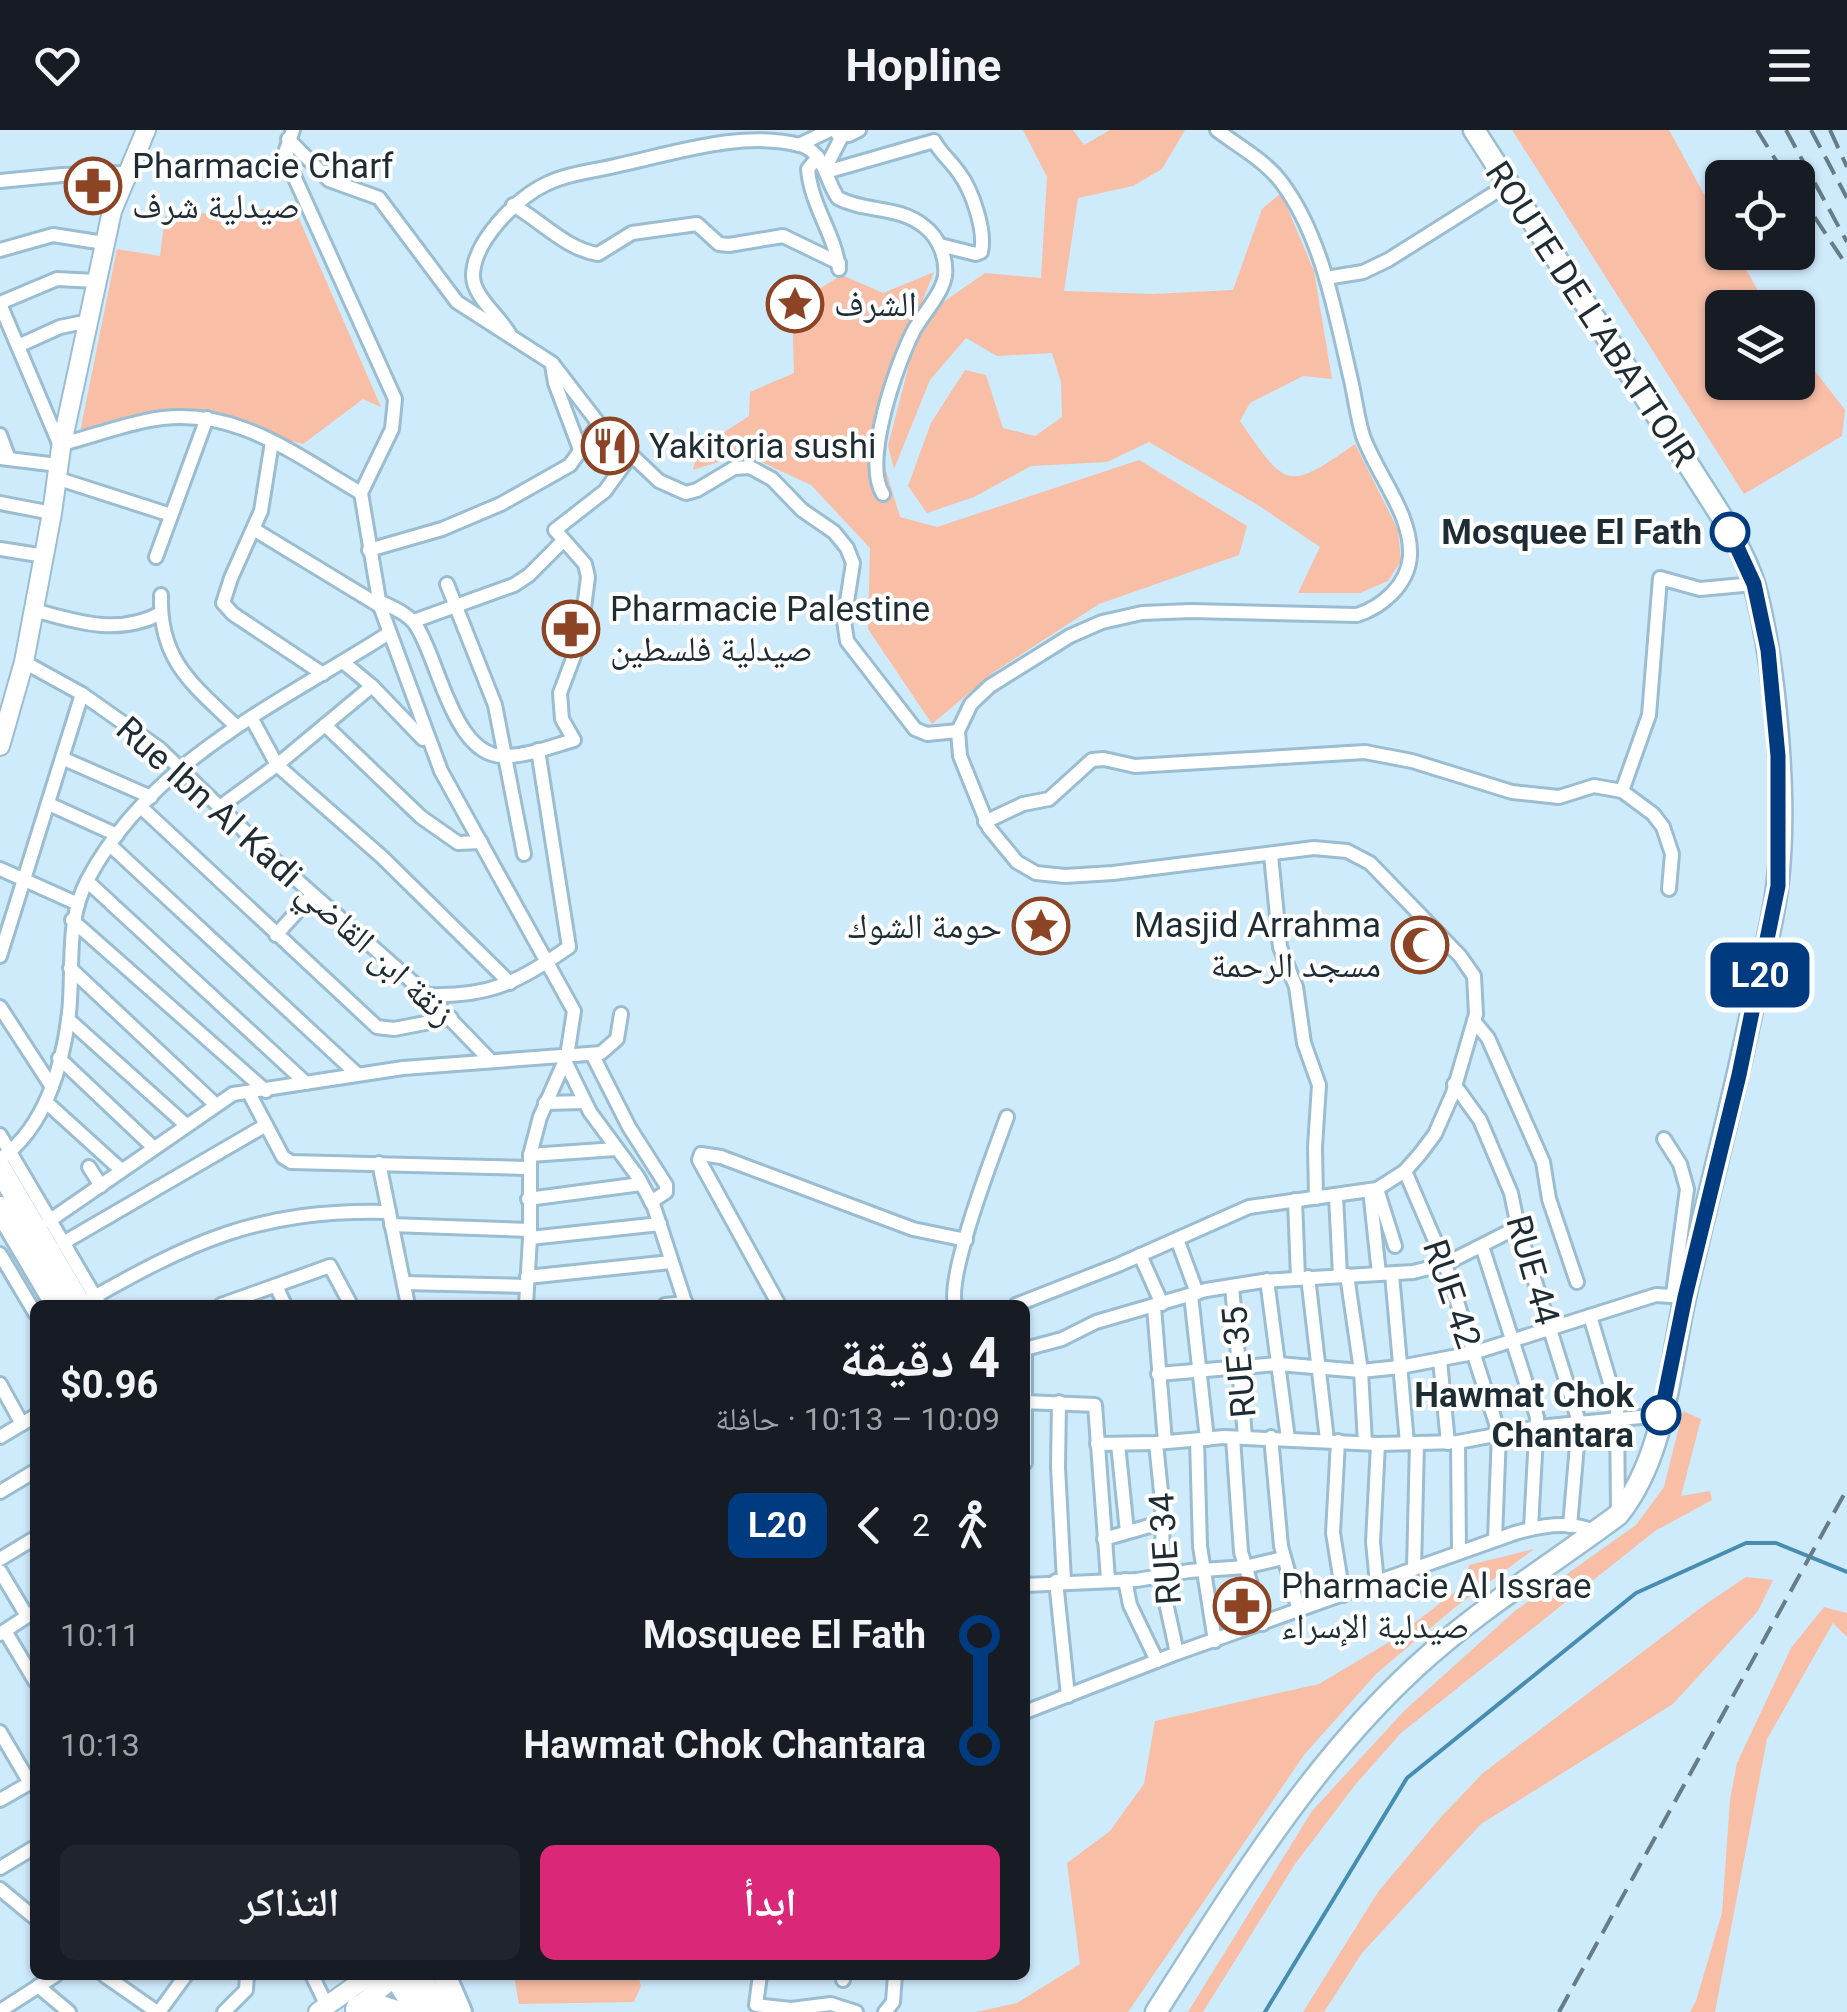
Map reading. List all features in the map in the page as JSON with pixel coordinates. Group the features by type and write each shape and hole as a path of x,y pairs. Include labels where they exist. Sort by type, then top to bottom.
{"highway":[{"path":"3,1160 87,1300"},
{"path":"0,1208 54,1300"},
{"path":"399,1980 418,2012"},
{"path":"402,1980 454,2010"},
{"path":"445,1980 454,2010"},
{"path":"354,2009 378,2006 396,2012"}],"main road":[{"name":"ROUTE DE L’ABATTOIR","path":"1156,2012 1273,1833 1328,1758 1419,1664 1481,1613 1618,1515 1644,1475 1661,1415 1679,1296 1739,1075 1778,886 1778,756 1768,650 1754,584 1727,525 1474,130"}],"street":[{"path":"2,734 24,662 59,459 104,243 126,173 146,130"},
{"path":"510,335 477,290 473,275 486,242 512,205 543,185 566,176 698,148 743,141 799,145 834,133 859,130"},
{"path":"1028,1300 1249,1206 1374,1190 1405,1171 1435,1134 1474,1021 1476,988 1469,968 1428,920 1357,854 1314,848 1113,874 1046,876 1017,862 985,822 960,756 958,730 971,704 990,686 1070,636 1102,622 1142,613 1191,611 1357,615 1374,610 1389,598 1410,560 1408,536 1362,434 1317,253 1282,183 1217,130"},
{"path":"823,166 834,133"},
{"path":"291,135 330,180 379,198 457,302 552,363 599,424 659,481 686,494 738,467 754,468 834,532 849,552 853,568 844,632 852,650 914,729 927,734 958,730"},
{"path":"291,135 286,150 289,166 395,399 392,429 361,494 379,603 428,745 574,1009 566,1058 545,1103 529,1161 526,1300"},
{"path":"512,205 539,220 574,248 588,253 598,254 632,233 697,224 720,244 783,236 839,267 837,247 821,222 808,169 933,140 944,159 960,174 984,246 976,254 940,245"},
{"path":"799,145 823,166 840,200 905,215 928,230 940,245 944,278 907,346 877,449 875,470 883,494"},
{"path":"0,182 126,173"},
{"path":"1326,278 1363,272 1388,260 1508,185"},
{"path":"0,250 52,235 104,243"},
{"path":"96,281 57,279 0,304 59,459 171,515"},
{"path":"18,346 60,327 89,322"},
{"path":"552,363 555,383 580,452"},
{"path":"0,435 4,458 59,459 144,421 207,418 236,424 361,494"},
{"path":"156,557 207,418"},
{"path":"369,550 485,512 566,468 599,424"},
{"path":"272,442 254,530 230,578 223,603 232,614 323,674"},
{"path":"254,530 414,621 464,733 490,753 507,756 538,750 574,740 562,719 560,693 580,640 588,576 585,564 563,541 556,526 602,492 631,456"},
{"path":"0,504 52,513"},
{"path":"414,621 522,580 563,541"},
{"path":"0,549 45,556"},
{"path":"1622,791 1649,715 1660,578 1700,589 1754,584"},
{"path":"447,584 486,680 507,756 524,854"},
{"path":"161,594 162,629 174,662 236,726"},
{"path":"34,610 112,627 129,626 161,613"},
{"path":"3,1160 22,1142 52,1087 68,1019 72,920 87,881 113,840 179,768 236,726 252,720 389,633"},
{"name":"Rue Ibn Al Kadi زنقة ابن القاضي","path":"24,662 140,732 312,895 427,994 489,1060"},
{"path":"343,662 372,686 428,745"},
{"path":"220,806 277,765 372,686"},
{"path":"0,956 82,694"},
{"path":"252,720 277,765 382,858 510,983"},
{"path":"325,725 421,816 458,843 481,842"},
{"path":"427,994 470,994 510,983 570,944 538,750"},
{"path":"985,822 1023,804 1049,799 1085,765 1104,759 1135,766 1365,752 1412,760 1512,792 1559,797 1594,786 1622,791 1653,814 1663,827 1672,854 1669,890"},
{"path":"64,759 147,802 276,935 378,1028 451,1018"},
{"path":"49,804 113,840 357,1074"},
{"path":"1271,855 1281,955 1296,987 1304,1044 1319,1085 1314,1147 1316,1198"},
{"path":"0,870 78,904"},
{"path":"87,881 306,1083"},
{"path":"276,935 312,895"},
{"path":"72,920 266,1091"},
{"path":"70,968 216,1106"},
{"path":"0,1007 52,1087"},
{"path":"49,1220 233,1094 357,1074 596,1054 616,1041 621,1014"},
{"path":"68,1019 186,1125"},
{"path":"1474,1021 1488,1038 1543,1162 1550,1198 1577,1282"},
{"path":"596,1054 629,1127 666,1185 666,1192 652,1202"},
{"path":"59,1058 154,1148"},
{"path":"566,1058 584,1102 652,1202 685,1300"},
{"name":"RUE 44","path":"1454,1084 1480,1120 1511,1193 1579,1422 1570,1526"},
{"path":"249,1092 287,1161 529,1161 616,1149"},
{"path":"46,1102 120,1170"},
{"path":"545,1103 584,1102"},
{"path":"955,1300 954,1290 966,1240 1007,1117"},
{"path":"63,1243 266,1124"},
{"path":"0,1135 3,1160 63,1243 88,1300"},
{"path":"1158,1374 1278,1364 1361,1370 1400,1367 1473,1353 1656,1295 1679,1296 1687,1188 1680,1164 1664,1140"},
{"path":"776,1300 699,1160 701,1154 720,1157 914,1229 966,1240"},
{"path":"379,1162 407,1300"},
{"path":"89,1167 100,1186"},
{"name":"RUE 42","path":"1405,1171 1445,1264 1499,1433 1496,1539"},
{"path":"528,1198 641,1184"},
{"path":"1374,1190 1395,1246"},
{"path":"1374,1190 1412,1443 1414,1569"},
{"path":"1336,1196 1344,1275 1371,1443 1378,1583"},
{"path":"1295,1200 1303,1278 1332,1440 1333,1532 1343,1596"},
{"path":"94,1300 180,1250 239,1228 323,1212 530,1234 660,1224"},
{"path":"1030,1350 1062,1340 1096,1322 1232,1286 1267,1280 1385,1274 1445,1264 1518,1227"},
{"path":"1177,1239 1194,1294 1200,1369 1202,1570 1215,1641"},
{"path":"1482,1246 1538,1427 1531,1528"},
{"path":"0,1254 30,1305"},
{"path":"1140,1255 1158,1305"},
{"path":"404,1283 527,1281 671,1262"},
{"path":"236,1300 330,1266 348,1300"},
{"path":"1267,1280 1288,1439"},
{"path":"276,1286 283,1300"},
{"name":"RUE 35","path":"1232,1286 1240,1368 1245,1567 1263,1624"},
{"name":"RUE 34","path":"1158,1305 1162,1576 1177,1653"},
{"path":"1590,1316 1618,1420 1618,1515"},
{"path":"1440,1360 1453,1442 1459,1551"},
{"path":"0,1384 22,1424"},
{"path":"1030,1402 1095,1405 1108,1579"},
{"path":"1059,1402 1060,1581 1068,1696"},
{"path":"1098,1444 1240,1438 1453,1442 1538,1427 1661,1415"},
{"path":"0,1437 30,1419"},
{"path":"1271,1438 1284,1558 1299,1611"},
{"path":"1118,1444 1127,1532"},
{"path":"0,1492 30,1474"},
{"path":"1104,1539 1160,1523"},
{"path":"1030,1710 1496,1539 1531,1528 1586,1527 1595,1532"},
{"path":"0,1559 30,1541"},
{"path":"1030,1584 1124,1580 1245,1567 1284,1558"},
{"path":"0,1571 5,1592 30,1613"},
{"path":"1124,1580 1130,1604 1157,1661"},
{"path":"30,1615 3,1632 30,1673"},
{"path":"0,1732 30,1778"},
{"path":"0,1800 30,1782"},
{"path":"0,1868 30,1850"},
{"path":"0,1889 30,1914"},
{"path":"0,2011 48,1980"},
{"path":"111,1980 158,2012 181,1980"},
{"path":"224,2012 246,1990 247,1980"},
{"path":"313,1980 322,2009 390,1980"},
{"path":"354,2009 393,1980"},
{"path":"759,1980 756,2005 791,2009 832,2004 856,2012"},
{"path":"886,2012 894,2002 895,1980"},
{"path":"38,1986 69,2012"}],"shaded area":[{"path":"1023,130 1073,130 1084,145 1110,130 1185,130 1162,169 1133,186 1078,198 1064,291 1153,294 1233,290 1262,209 1281,193 1314,271 1332,379 1303,376 1250,403 1240,421 1268,460 1289,476 1315,470 1355,444 1398,530 1401,561 1388,581 1360,593 1298,593 1320,547 1258,505 1149,442 1107,462 1031,466 974,497 927,513 908,486 931,423 965,370 986,375 1003,428 1035,436 1062,417 1061,382 1052,353 997,356 966,338 930,380 894,469 888,446 913,349 939,305 985,273 1041,278 1047,177"},
{"path":"1512,130 1669,130 1705,196 1705,270 1746,270 1758,290 1705,290 1705,400 1815,400 1815,371 1845,410 1842,436 1744,494"},
{"path":"294,207 381,407 363,399 303,444 182,412 80,432 117,249 160,256 165,216"},
{"path":"934,272 872,425 900,517 937,527 1139,460 1247,526 1239,555 1099,604 994,672 932,724 868,629 870,548 811,485 744,454 693,470 698,449 749,416 750,392 794,373 792,305 842,275 883,293"},
{"path":"1683,1411 1701,1419 1681,1496 1710,1491 1712,1500 1655,1531 1401,1733 1355,1785 1295,1864 1203,2012 1188,2012 1312,1811 1404,1711 1515,1611 1636,1525 1664,1487"},
{"path":"1534,1549 1453,1609 1376,1674 1304,1755 1128,2012 976,2012 1017,2003 1080,1964 1067,1863 1110,1831 1144,1784 1155,1721 1319,1684 1391,1641 1465,1584 1469,1565"},
{"path":"1746,1577 1773,1580 1758,1611 1673,1704 1481,1824 1362,1953 1324,2012 1303,2012 1378,1892 1483,1773"},
{"path":"1824,1607 1847,1613 1847,1637 1833,1623 1767,1739 1715,2012 1690,2012 1722,1913 1730,1800 1737,1763 1791,1648"},
{"path":"515,1980 639,1980 641,1986 634,2002 519,2004"}],"waterway":[{"path":"1265,2012 1407,1778 1636,1593 1746,1543 1776,1543 1847,1572"}],"railway":[{"path":"1757,130 1776,160"},
{"path":"1786,130 1847,242"},
{"path":"1811,130 1847,198"},
{"path":"1830,130 1847,167"},
{"path":"1815,218 1847,266"},
{"path":"1559,2012 1847,1489"}],"bus line":[{"name":"L20","path":"1661,1415 1778,886 1778,756 1768,650 1754,584 1730,532"}],"place":[{"name":"Pharmacie Charf صيدلية شرف","path":"93,186"},
{"name":"الشرف","path":"795,304"},
{"name":"Yakitoria sushi","path":"610,446"},
{"name":"Mosquee El Fath","path":"1730,532"},
{"name":"Pharmacie Palestine صيدلية فلسطين","path":"571,629"},
{"name":"حومة الشوك","path":"1041,926"},
{"name":"Masjid Arrahma مسجد الرحمة","path":"1420,945"},
{"name":"Hawmat Chok Chantara","path":"1661,1415"},
{"name":"Pharmacie Al Issrae صيدلية الإسراء","path":"1242,1606"}]}
